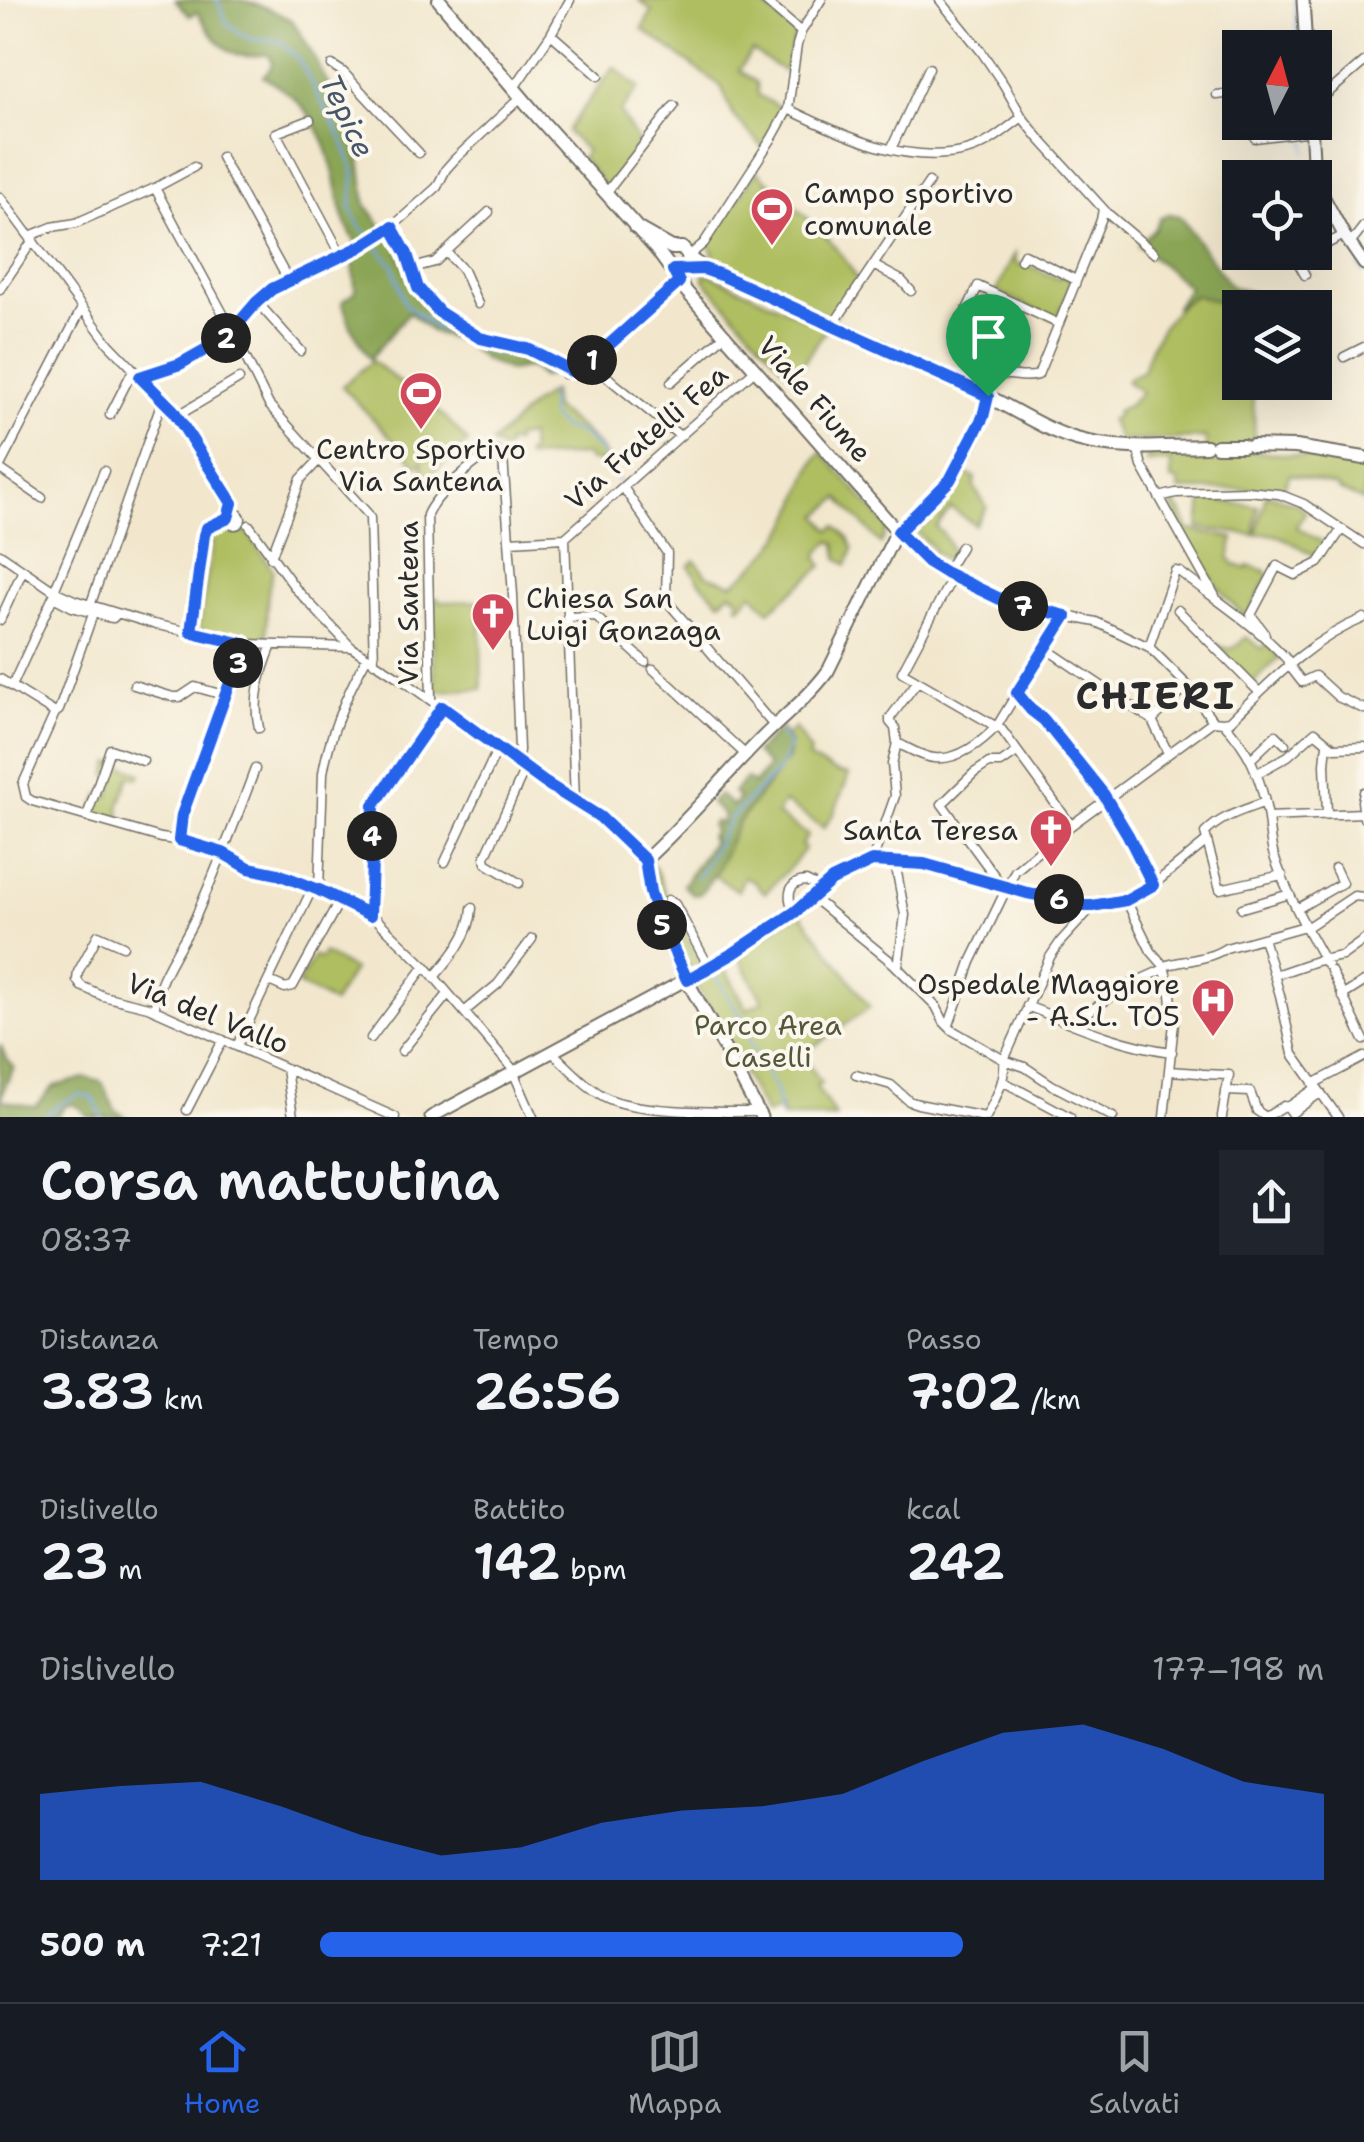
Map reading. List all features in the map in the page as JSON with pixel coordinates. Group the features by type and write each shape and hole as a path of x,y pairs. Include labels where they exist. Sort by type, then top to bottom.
{"main road":[{"path":"428,0 447,8 634,228 679,264 704,269 1074,438 1137,447 1296,448 1364,458"}],"street":[{"path":"110,416 137,373 180,364 226,338 272,289 391,228 437,187 455,159 517,92 570,0"},
{"path":"764,0 801,32"},
{"path":"391,228 413,268 418,288 439,312 480,338 528,349 568,373 592,360 679,264 704,244 788,109 797,45 821,0"},
{"path":"940,0 981,51 1022,117 1103,208 1154,254"},
{"path":"1303,0 1305,30"},
{"path":"551,34 599,76"},
{"path":"1332,89 1364,62"},
{"path":"332,65 418,153"},
{"path":"891,149 930,68"},
{"path":"1217,95 1222,94"},
{"path":"605,194 674,106"},
{"path":"788,109 836,133 891,149 943,154 969,150 1022,117"},
{"path":"310,120 276,133 342,256"},
{"path":"221,157 288,280"},
{"path":"0,289 31,238 52,227 76,223 194,167"},
{"path":"833,326 928,182"},
{"path":"155,188 270,405 369,516 370,660 346,694 326,757 316,889 237,1046"},
{"path":"0,197 82,308 163,398 237,517 296,589 351,647 609,824 645,860 656,910 687,980 760,1115 650,1112 605,1096 552,1052"},
{"path":"645,860 819,684 898,532 950,480 983,417 988,387 997,375 1038,376 1103,208"},
{"path":"413,268 434,262 488,212"},
{"path":"1332,215 1364,264"},
{"path":"1332,245 1347,240 1364,226"},
{"path":"446,252 464,270 478,304"},
{"path":"1020,255 1076,280"},
{"name":"Viale Fiume","path":"679,264 695,298 898,532"},
{"path":"873,265 901,280 911,291"},
{"path":"1302,270 1305,275"},
{"path":"965,314 978,286 1059,324"},
{"path":"257,302 300,351"},
{"path":"42,498 0,467 82,308"},
{"path":"671,382 726,334"},
{"path":"1344,357 1364,347"},
{"path":"592,360 680,436"},
{"name":"Via Fratelli Fea","path":"565,538 756,369"},
{"path":"176,416 239,379"},
{"path":"163,398 59,710 23,784 26,797 223,853 249,868 278,874 370,915 425,966 515,1072 533,1117"},
{"path":"1137,447 1139,459 1215,596 1266,640 1302,682 1315,676 1338,696 1364,708"},
{"name":"Via Santena","path":"431,700 427,515 433,503 492,450 503,458 509,540"},
{"path":"271,557 301,480 319,460"},
{"path":"54,590 104,471"},
{"path":"624,488 667,553 666,600 774,727"},
{"path":"1160,497 1260,490 1294,500 1364,544"},
{"path":"191,632 204,535 207,528 237,517"},
{"path":"1266,640 1252,615 1275,569 1280,566 1294,575 1314,567 1341,530"},
{"path":"898,532 928,562 1000,599 1096,622 1149,648 1242,742 1265,802 1274,855 1282,875 1364,1040"},
{"path":"517,762 509,540 565,538 575,801"},
{"path":"959,551 902,672 1000,728 1071,826"},
{"path":"0,554 92,610"},
{"path":"0,620 23,570"},
{"path":"1149,648 1175,571 1215,596"},
{"path":"12,686 53,598 244,644 351,647"},
{"path":"949,1025 971,962 1015,871 1168,753 1218,721 1230,720 1289,663 1324,636 1362,619 1363,606"},
{"path":"1178,610 1260,692"},
{"path":"567,617 596,616 645,662"},
{"path":"897,743 933,758 947,758 1000,728 1017,693 1066,616"},
{"path":"179,840 182,815 244,644"},
{"path":"259,728 257,688 272,646"},
{"path":"1044,648 1152,720 1168,753"},
{"path":"653,669 747,756"},
{"path":"0,679 55,714"},
{"path":"872,861 895,796 892,764 897,743 890,718 916,682"},
{"path":"134,685 174,698 195,686 227,696"},
{"path":"1152,720 1188,686"},
{"path":"1017,693 1044,720 1107,799 1153,885"},
{"path":"370,915 374,805 442,707"},
{"path":"1256,774 1315,732 1328,744 1344,749 1364,747"},
{"path":"1250,759 1276,735 1289,750"},
{"path":"1327,813 1328,744"},
{"path":"445,862 498,748"},
{"path":"87,816 110,749 143,761"},
{"path":"1004,887 942,804 989,762 1001,763 1017,752"},
{"path":"155,1010 167,971 195,920 255,768"},
{"path":"519,883 492,869 485,857 526,768"},
{"path":"1268,816 1364,816 1364,792"},
{"path":"1265,802 1218,822 1205,833 1220,889 1282,875"},
{"path":"431,1117 734,953 832,880 872,861 924,864 1092,906 1126,900 1153,885 1207,841"},
{"path":"895,862 905,915 898,967"},
{"path":"1297,909 1342,883 1334,868"},
{"path":"793,910 789,897 795,884 806,880 816,886 814,897"},
{"path":"795,884 898,967 936,1006 952,1030 1113,1117"},
{"path":"1242,908 1290,894"},
{"path":"1071,1023 1164,966 1305,927 1354,896 1364,897"},
{"path":"269,981 285,988 294,986 340,900"},
{"path":"668,900 675,904 709,967"},
{"path":"1126,900 1151,951 1164,966 1171,994 1174,1023 1164,1117"},
{"path":"856,1074 891,1085 918,1104 985,1117 1002,1081 1004,1060 1050,957 1092,906"},
{"path":"434,977 465,934 472,908"},
{"name":"Via del Vallo","path":"123,946 98,935 78,972 80,986 103,996 140,1003 395,1117"},
{"path":"1263,938 1293,1054 1338,1117"},
{"path":"464,1012 498,984 532,939"},
{"path":"1275,975 1327,965 1364,940"},
{"path":"371,1038 425,966"},
{"path":"1342,996 1364,982"},
{"path":"402,1051 448,994"},
{"path":"1027,1006 1106,1038 1172,1052"},
{"path":"187,1110 223,1040"},
{"path":"1226,1091 1250,1092 1257,1111 1266,1117 1364,1057"},
{"path":"286,1070 294,1117"},
{"path":"1169,1070 1229,1075 1222,1117"},
{"path":"1002,1081 1070,1117"}],"green space":[{"path":"175,0 242,0 291,20 354,135 366,205 397,246 416,299 438,319 477,344 520,352 541,361 550,374 541,377 531,367 509,371 483,359 461,341 432,332 409,312 370,359 342,302 355,292 350,257 360,249 344,219 322,137 299,103 263,76 272,64 269,55 245,56 229,51 216,40 197,12 190,16"},
{"path":"639,0 758,0 796,33 785,72 752,51 739,70 757,83 758,95 784,110 762,147 733,115 721,86 642,29 652,11"},
{"path":"614,67 639,88 620,112 638,142 607,188 581,158 586,151 568,129"},
{"name":"Campo sportivo comunale","path":"757,171 814,224 851,269 857,282 834,316 828,318 708,264 713,252 707,243"},
{"path":"1169,214 1180,216 1230,286 1242,290 1222,290 1222,303 1195,295 1175,308 1189,287 1138,245 1160,218"},
{"path":"1015,253 1020,265 1026,264 1058,279 1061,275 1073,280 1055,319 996,292"},
{"path":"704,272 827,328 793,378 704,280"},
{"path":"1195,295 1222,303 1222,400 1254,400 1252,451 1364,462 1364,501 1338,487 1290,474 1282,491 1179,490 1179,481 1171,480 1171,462 1146,462 1150,451 1206,450 1206,438 1120,441 1110,420 1142,392 1127,379 1143,371 1162,328"},
{"name":"Centro Sportivo Via Santena","path":"372,361 447,419 468,442 423,482 422,462 417,466 342,386"},
{"path":"552,391 553,407 592,439 610,463 588,460 587,455 527,458 526,453 531,452 529,436 515,438 515,443 507,443 502,450 492,443"},
{"path":"822,452 888,527 881,544 839,498 819,516 830,530 836,526 848,538 853,549 847,565 838,558 836,544 831,541 817,558 823,566 769,611 752,593 740,607 740,600 731,592 720,602 689,566 695,560 707,575 733,584 737,581 784,532"},
{"path":"960,473 975,477 974,487 987,507 975,525 951,508 936,527 949,544 953,557 950,562 933,551 911,527"},
{"path":"1266,494 1295,503 1306,511 1296,527 1326,544 1318,558 1281,537 1256,535"},
{"path":"1202,499 1258,506 1254,535 1199,528"},
{"path":"1171,500 1190,530 1234,538 1229,559 1233,564 1266,571 1269,576 1246,617 1201,563"},
{"path":"224,524 247,531 273,570 267,640 243,640 199,627 214,532"},
{"path":"431,598 438,598 439,602 480,601 482,689 435,691"},
{"path":"1246,637 1261,649 1266,644 1280,657 1252,684 1215,644 1232,648"},
{"path":"781,728 790,745 788,758 738,823 715,874 700,894 693,895 683,885 713,841 711,825 715,821 721,825 723,814 710,803 719,795 733,806 739,798 733,793 746,778 754,784 768,766 755,753"},
{"path":"795,728 811,752 808,758 849,775 824,828 784,802 777,815 808,835 801,846 805,848 765,893 744,877 738,891 715,874 738,823 788,758 790,745 785,736"},
{"path":"111,762 141,773 139,778 130,776 118,821 92,814 100,794 109,797 115,778 107,775"},
{"path":"650,863 701,964 689,969 659,913"},
{"name":"Parco Area Caselli","path":"800,912 870,1007 803,1054 821,1083 816,1086 836,1117 783,1117 780,1107 766,1115 696,985 702,973 722,963 747,1009 763,1001 737,954"},
{"path":"324,953 353,970 333,1003 298,984 314,956 320,959"},
{"path":"0,1044 14,1067 2,1100 35,1107 54,1086 85,1078 102,1082 115,1110 126,1117 87,1117 72,1104 57,1117 0,1117"}],"waterway":[{"name":"Tepice","path":"217,0 228,25 251,39 280,41 297,57 342,139 354,171 351,208 359,226 393,265 405,304 433,327 459,336 473,347 528,360 546,375"},
{"path":"1295,0 1297,30"},
{"path":"1306,140 1306,152"},
{"path":"1359,266 1364,273"},
{"name":"Tepice","path":"549,394 551,418 588,439 602,453 620,484"},
{"name":"Tepice","path":"698,878 730,819 782,766 789,746 780,732"},
{"name":"Tepice","path":"713,972 744,1021 751,1045 776,1091 780,1117"},
{"path":"45,1117 80,1094 93,1098 102,1117"}],"place":[{"name":"Campo sportivo comunale","path":"772,247"},
{"name":"Centro Sportivo Via Santena","path":"421,431"},
{"name":"Chiesa San Luigi Gonzaga","path":"493,652"},
{"name":"Santa Teresa","path":"1051,868"},
{"name":"Ospedale Maggiore - A.S.L. TO5","path":"1213,1038"}],"district":[{"name":"CHIERI","path":"1156,696"}],"route":[{"path":"392,227 413,268 418,288 439,312 480,338 528,349 571,371 592,360 676,285 679,282 673,270 704,269 988,396 983,417 956,471 898,532 928,562 946,573 1000,599 1066,616 1017,693 1044,720 1109,802 1153,885 1146,890 1126,900 1081,906 924,864 872,861 832,880 795,912 687,980 656,910 645,860 600,817 544,782 442,707 374,805 370,915 319,890 179,840 182,815 244,644 191,632 204,535 207,528 228,518 232,503 173,410 140,377 180,364 226,338 257,302 277,286 360,247 392,227"}]}
